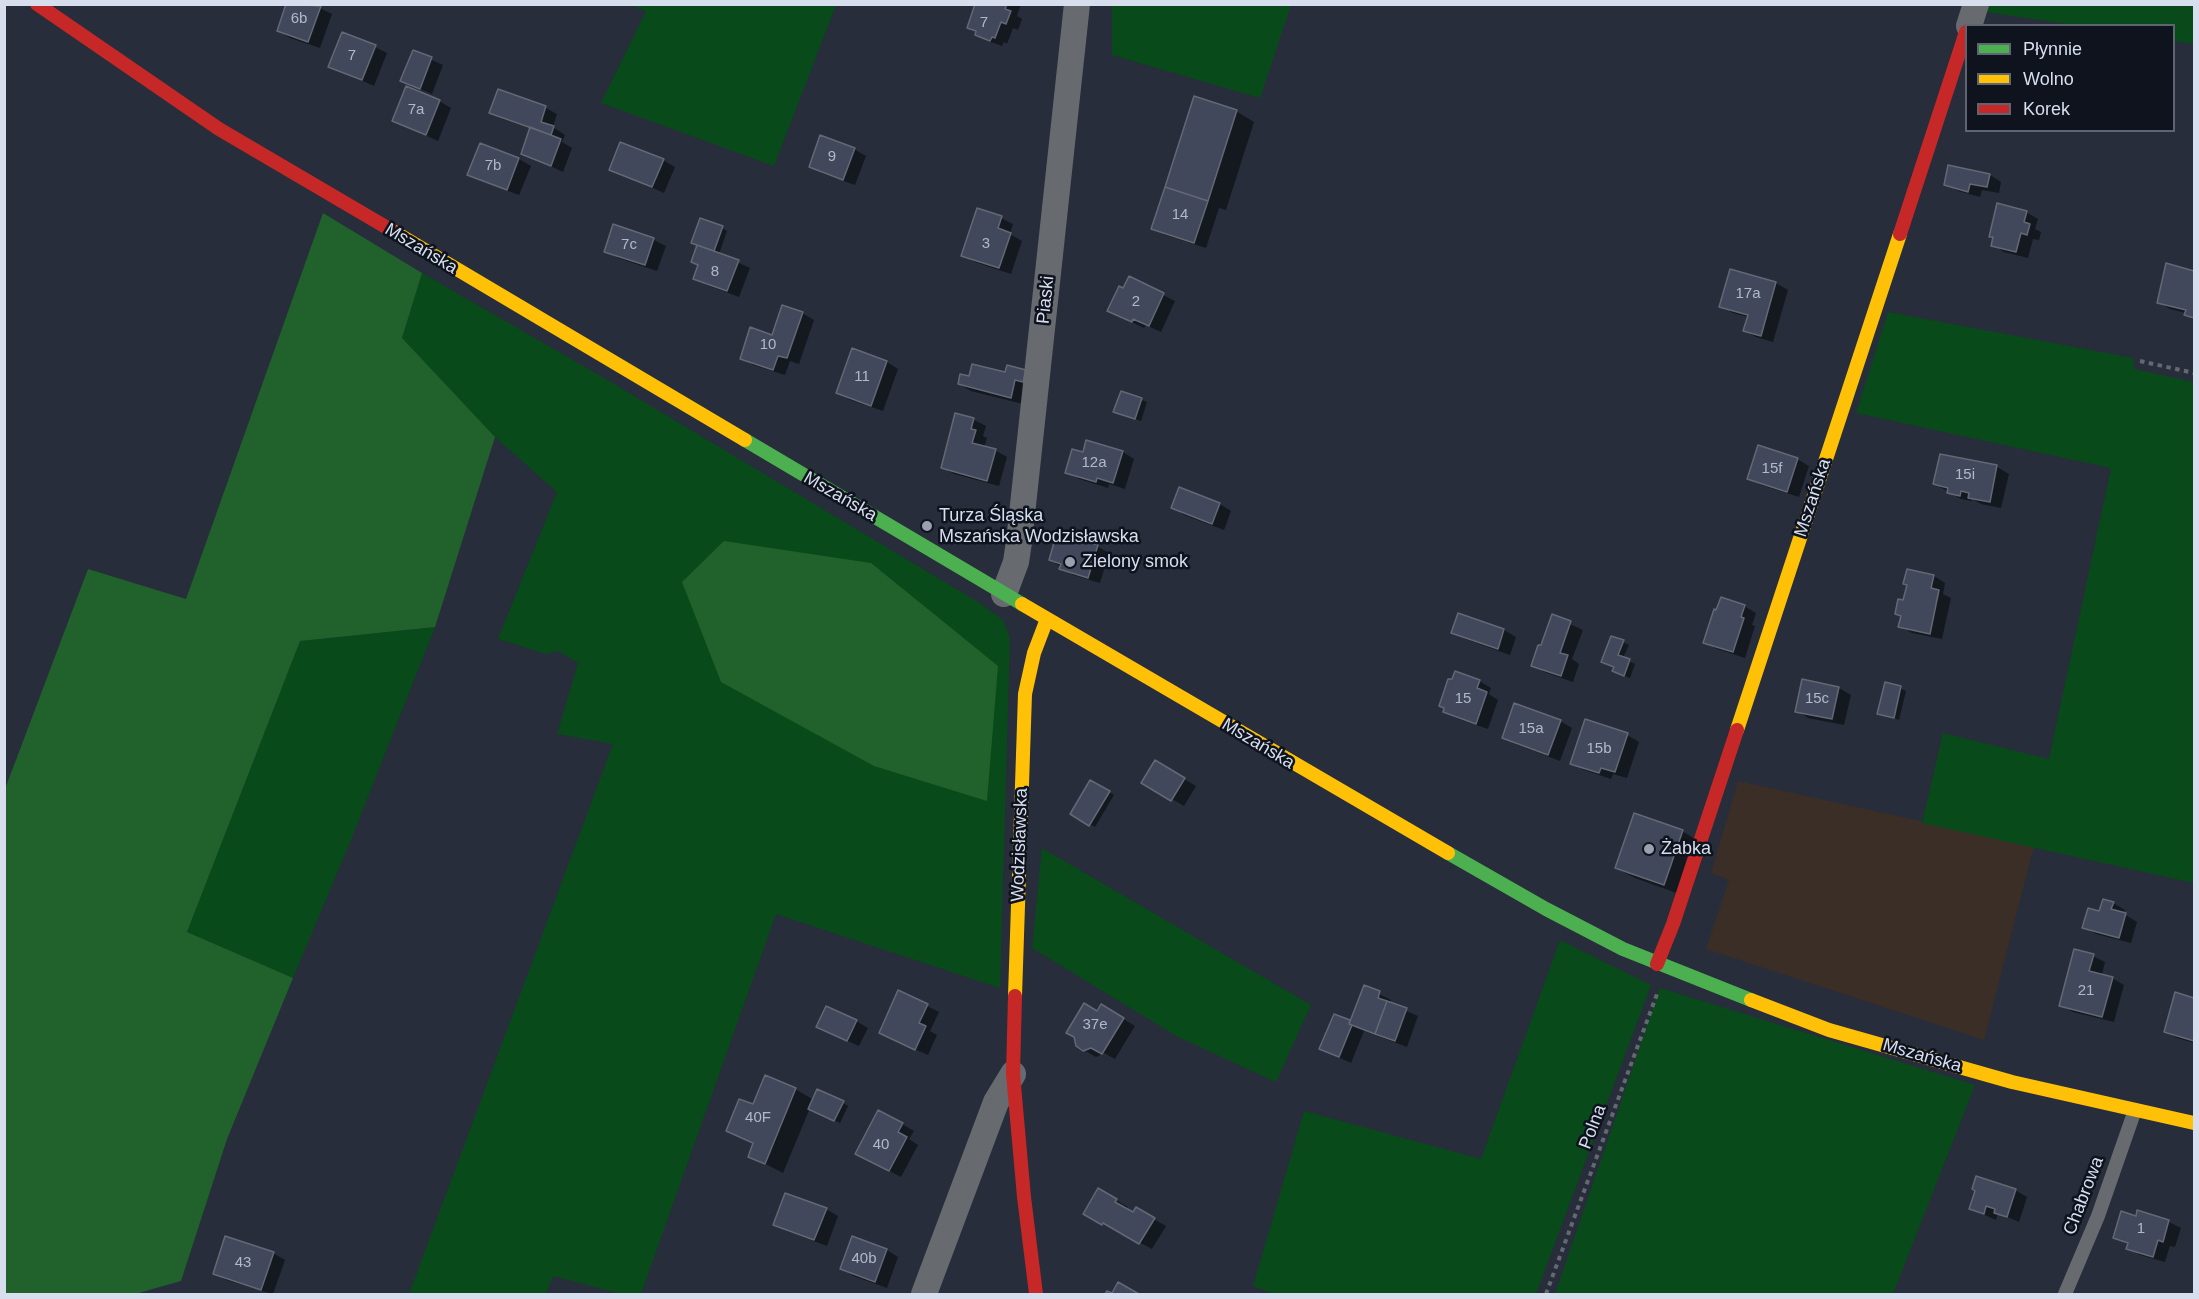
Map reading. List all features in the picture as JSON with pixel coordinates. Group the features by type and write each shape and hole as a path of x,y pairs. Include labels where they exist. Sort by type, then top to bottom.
{"street":[{"name":"Mszańska","path":"37,4 219,129 1004,594 1482,874 1575,924 1662,966 1829,1030 2012,1083 2194,1123"},
{"name":"Piaski","path":"1004,594 1016,562 1019,542 1077,4"},
{"path":"1970,24 1976,4"},
{"name":"Mszańska","path":"1662,966 1677,913 1965,35"},
{"name":"Wodzisławska","path":"1036,1294 1013,1074 1025,694 1034,653 1047,618"},
{"name":"Wodzisławska","path":"924,1294 996,1102 1013,1074"}],"lane":[{"name":"Chabrowa","path":"2065,1294 2098,1216 2135,1110"}],"path":[{"path":"2140,361 2194,373"},
{"name":"Polna","path":"1546,1294 1662,966"}],"shaded area":[{"path":"1738,781 2034,846 1984,1040 1706,949 1729,880 1711,873"}],"green space":[{"path":"1112,4 1291,5 1260,98 1112,55"},
{"path":"1987,4 2194,5 2194,44 2175,41 2175,24 2067,24 1985,12"},
{"path":"630,5 836,5 774,166 601,103 646,11"},
{"path":"323,213 422,273 402,338 495,437 435,627 300,641 187,932 293,978 227,1139 181,1281 135,1294 5,1294 5,789 88,569 186,599"},
{"path":"422,273 604,378 978,602 1003,620 1010,638 1000,988 776,914 641,1294 621,1294 553,1276 546,1294 409,1294 613,744 557,734 578,663 558,651 546,654 498,639 557,492 495,437 402,338"},
{"path":"1888,312 2133,358 2134,369 2194,382 2194,883 1922,823 1943,733 2049,759 2111,468 1856,413"},
{"path":"724,541 871,563 998,666 987,801 874,766 721,682 682,582"},
{"path":"435,627 351,840 293,978 187,932 300,641"},
{"path":"1042,848 1311,1005 1276,1082 1178,1037 1032,948"},
{"path":"1560,940 1651,985 1536,1294 1274,1294 1253,1286 1304,1111 1481,1159"},
{"path":"1660,988 1975,1085 1893,1294 1555,1294"}],"building":[{"path":"286,4 321,6 308,42 277,31"},
{"path":"975,4 1007,4 1005,9 1011,11 1006,24 1001,22 995,38 992,37 990,41 975,35 976,31 967,28"},
{"path":"342,32 376,45 362,80 328,67"},
{"path":"413,50 432,57 420,89 400,81"},
{"path":"406,86 440,100 426,135 392,121"},
{"path":"498,89 546,106 541,122 554,126 551,135 489,113"},
{"path":"1194,96 1237,110 1208,201 1165,187"},
{"path":"530,127 561,139 551,166 521,154"},
{"path":"820,135 855,148 843,180 809,167"},
{"path":"620,142 664,159 652,187 609,170"},
{"path":"480,143 519,158 507,190 467,175"},
{"path":"1948,165 1990,174 1987,187 1970,184 1968,192 1944,185"},
{"path":"1165,187 1208,201 1194,243 1151,229"},
{"path":"1997,203 2027,211 2024,222 2030,224 2027,235 2021,233 2016,252 1991,246 1993,237 1989,237"},
{"path":"977,208 1002,216 998,228 1011,233 999,268 961,256"},
{"path":"700,218 723,226 714,251 691,243"},
{"path":"613,224 654,238 645,265 604,252"},
{"path":"697,245 739,260 727,291 693,279 698,265 691,262"},
{"path":"2166,263 2194,271 2194,318 2184,315 2186,310 2157,303"},
{"path":"1730,269 1776,282 1761,336 1743,331 1748,315 1719,307"},
{"path":"1129,276 1164,293 1149,326 1133,319 1132,322 1107,311 1119,286 1123,288"},
{"path":"782,305 803,312 787,358 778,356 773,370 740,359 750,327 772,335"},
{"path":"852,348 887,361 871,406 836,393"},
{"path":"972,364 1005,372 1007,365 1026,370 1023,382 1015,380 1011,398 958,384 960,374 969,376"},
{"path":"1121,391 1142,398 1135,419 1113,412"},
{"path":"955,413 974,418 971,429 976,430 972,443 996,449 987,481 941,468"},
{"path":"1086,440 1123,451 1113,483 1097,478 1096,482 1065,473 1072,449 1083,452"},
{"path":"1758,445 1798,458 1787,492 1747,479"},
{"path":"1940,454 1997,465 1990,502 1968,498 1969,493 1961,491 1960,496 1947,493 1948,488 1933,484"},
{"path":"1179,487 1220,503 1212,524 1171,508"},
{"path":"1057,532 1098,545 1088,578 1059,569 1061,564 1049,560"},
{"path":"1907,569 1934,575 1931,588 1939,590 1930,634 1898,627 1901,616 1895,614 1898,599 1903,600 1907,585 1903,584"},
{"path":"1721,597 1745,605 1741,617 1744,618 1733,652 1703,643 1714,609 1716,610"},
{"path":"1458,613 1504,629 1498,649 1451,633"},
{"path":"1552,614 1571,621 1560,653 1568,655 1561,676 1531,666"},
{"path":"1611,636 1624,640 1618,655 1630,659 1624,676 1612,671 1614,667 1601,662"},
{"path":"1455,671 1480,680 1477,688 1487,692 1476,724 1443,712 1444,708 1439,706 1448,679 1452,679"},
{"path":"1802,679 1839,687 1832,719 1795,712"},
{"path":"1885,682 1901,686 1894,718 1877,714"},
{"path":"1514,703 1561,720 1548,755 1502,738"},
{"path":"1585,719 1628,733 1615,772 1601,768 1599,773 1570,764"},
{"path":"1155,760 1185,778 1171,801 1141,783"},
{"path":"1090,780 1110,791 1089,826 1070,814"},
{"name":"Żabka","path":"1634,813 1683,830 1664,885 1615,868"},
{"path":"2103,899 2114,902 2111,909 2126,913 2119,938 2082,928 2088,908 2099,911"},
{"path":"2074,949 2094,954 2089,971 2113,977 2102,1017 2059,1006"},
{"path":"1364,985 1380,991 1378,998 1387,1001 1375,1034 1349,1024"},
{"path":"898,990 928,1004 919,1023 926,1026 915,1050 879,1033"},
{"path":"2175,992 2194,998 2194,1041 2164,1032"},
{"path":"1387,1001 1407,1008 1395,1041 1375,1034"},
{"path":"1084,1003 1097,1011 1101,1004 1124,1018 1102,1054 1091,1048 1083,1051 1076,1046 1074,1037 1066,1033"},
{"path":"826,1006 857,1020 847,1041 816,1027"},
{"path":"1334,1014 1350,1020 1349,1024 1352,1025 1339,1057 1319,1049"},
{"path":"765,1075 796,1088 765,1164 748,1157 753,1143 726,1131 739,1099 753,1104"},
{"path":"817,1089 844,1101 834,1121 808,1109"},
{"path":"878,1110 903,1123 898,1132 907,1137 889,1171 855,1154"},
{"path":"1976,1176 2016,1189 2007,1217 1994,1213 1995,1209 1986,1206 1984,1214 1969,1209 1975,1191 1972,1189"},
{"path":"1098,1188 1117,1199 1115,1202 1133,1212 1136,1207 1155,1218 1139,1244 1083,1214"},
{"path":"785,1193 827,1208 814,1240 773,1225"},
{"path":"2137,1210 2169,1220 2163,1242 2158,1240 2153,1257 2126,1249 2128,1243 2113,1238 2121,1211 2136,1216"},
{"path":"225,1236 274,1252 261,1290 213,1274"},
{"path":"852,1236 887,1249 875,1282 840,1269"},
{"path":"1118,1282 1139,1294 1105,1294 1107,1291 1112,1293"}],"traffic: fast":[{"path":"745,440 1022,604"},
{"path":"1448,853 1546,909 1623,949 1751,1000"}],"traffic: slow":[{"path":"391,230 745,440"},
{"path":"1737,730 1900,234"},
{"path":"1022,604 1448,853"},
{"path":"1015,996 1025,694 1034,653 1047,619"},
{"path":"1751,1000 1829,1030 2012,1082 2194,1123"}],"traffic: jam":[{"path":"37,4 219,129 391,230"},
{"path":"1900,234 1965,35"},
{"path":"1657,964 1673,924 1737,730"},
{"path":"1015,996 1013,1074 1024,1197 1036,1294"}],"place":[{"name":"Turza Śląska Mszańska Wodzisławska","path":"927,526"},
{"name":"Zielony smok","path":"1070,562"},
{"name":"Żabka","path":"1649,849"}]}
